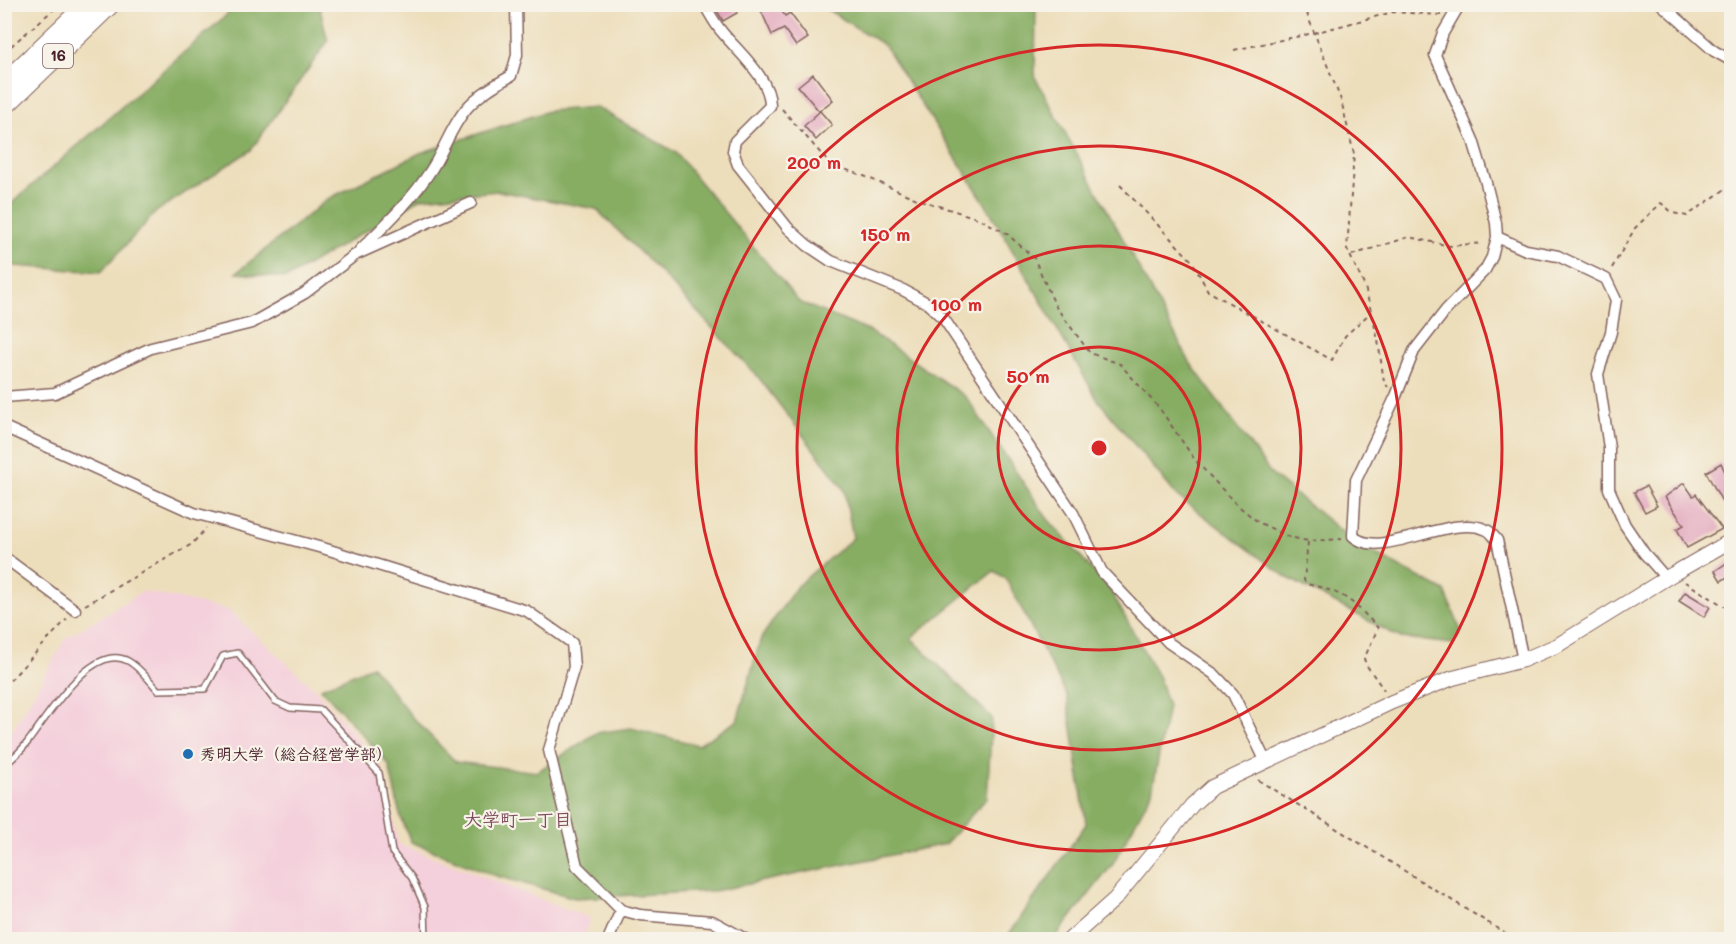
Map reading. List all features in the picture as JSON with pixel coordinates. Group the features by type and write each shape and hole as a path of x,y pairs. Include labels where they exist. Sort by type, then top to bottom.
{"highway":[{"name":"16","path":"4,83 87,4"},
{"name":"16","path":"4,107 111,4"}],"street":[{"path":"4,398 55,393 151,348 252,323 305,293 355,255 417,189 431,170 466,109 484,93 511,76 517,55 516,4"},
{"path":"704,4 722,32 740,50 770,95 770,106 735,141 733,151 738,165 788,228 807,245 831,261 903,290 927,303 945,319 1073,513 1101,572 1169,643 1214,674 1233,694 1265,760"},
{"path":"1460,4 1436,47 1435,55 1473,140 1496,223 1496,240 1492,257 1485,270 1446,309 1414,351 1396,396 1356,480 1353,536 1359,542 1380,544 1456,527 1471,526 1488,531 1497,540 1523,660"},
{"path":"1661,4 1714,51 1731,61"},
{"path":"355,255 471,203"},
{"path":"1496,240 1558,256 1606,279 1616,300 1611,332 1598,374 1609,448 1609,489 1625,525 1644,553 1669,576"},
{"path":"4,427 194,513 326,549 527,611 572,643 574,667 549,750 577,867 621,910 639,915 712,921 747,939"},
{"path":"1069,939 1115,899 1191,806 1212,787 1392,702 1453,678 1488,671 1523,660 1558,645 1731,540"},
{"path":"4,557 75,610"},
{"path":"609,939 621,910"}],"lane":[{"path":"4,766 28,743 80,676 99,661 115,658 128,661 159,690 205,689 224,656 238,653 274,702 290,708 321,710 379,773 392,852 412,878 425,907 426,939"}],"path":[{"path":"4,52 60,4"},
{"path":"1306,4 1308,17 1341,100 1354,154 1347,249 1365,287 1378,340 1384,382 1396,396"},
{"path":"1234,50 1314,33 1393,12 1453,16"},
{"path":"770,95 830,164 917,199 980,219 1006,232 1034,258 1056,308 1090,353 1120,364 1160,409 1196,460 1236,504 1258,522 1289,537 1308,541 1337,540 1353,536"},
{"path":"1120,185 1192,261 1208,291 1332,360 1345,336 1371,312"},
{"path":"1606,279 1635,228 1661,203 1673,213 1687,216 1724,190 1731,188"},
{"path":"1351,256 1409,237 1450,246 1496,240"},
{"path":"4,687 75,610 192,544 213,518"},
{"path":"1308,541 1304,580 1306,584 1331,589 1344,595 1378,628 1364,659 1366,666 1392,702"},
{"path":"1669,576 1731,611"},
{"path":"1243,771 1516,939"}],"shaded area":[{"name":"秀明大学（総合経営学部）","path":"143,591 228,610 313,687 382,767 399,844 590,918 583,940 5,940 5,742 66,638"}],"green space":[{"path":"238,5 319,5 328,41 251,150 157,211 101,272 15,266 5,258 5,209"},
{"path":"820,5 1036,5 1035,77 1191,364 1272,475 1357,544 1445,591 1461,631 1452,644 1401,638 1286,577 1177,496 1097,399 988,208 884,45"},
{"path":"596,107 675,152 799,302 871,332 966,397 1047,518 1110,590 1159,678 1168,706 1152,792 1112,865 1054,939 1015,939 1009,934 1086,824 1067,696 1006,579 994,571 911,638 992,718 987,798 945,844 714,891 575,898 497,876 411,842 400,815 389,765 321,688 372,666 412,717 456,762 537,772 596,733 631,728 698,745 737,721 761,638 797,586 853,538 844,489 759,378 660,272 596,209 498,191 421,198 287,278 236,273 328,199 420,153 548,111"}],"building":[{"path":"713,4 732,4 737,13 723,21"},
{"path":"758,4 777,4 785,16 790,13 808,38 796,46 784,29 772,35"},
{"path":"813,74 833,100 819,111 798,86"},
{"path":"820,111 832,125 816,140 804,126"},
{"path":"1721,463 1725,472 1731,468 1731,518 1706,472"},
{"path":"1684,483 1693,496 1696,494 1722,529 1687,548 1677,529 1684,525 1665,497"},
{"path":"1646,486 1657,506 1645,512 1634,492"},
{"path":"1731,560 1731,575 1721,581 1715,571"},
{"path":"1685,592 1710,607 1704,617 1679,601"}],"place":[{"name":"秀明大学（総合経営学部）","path":"188,754"}],"district":[{"name":"大学町一丁目","path":"518,820"}]}
